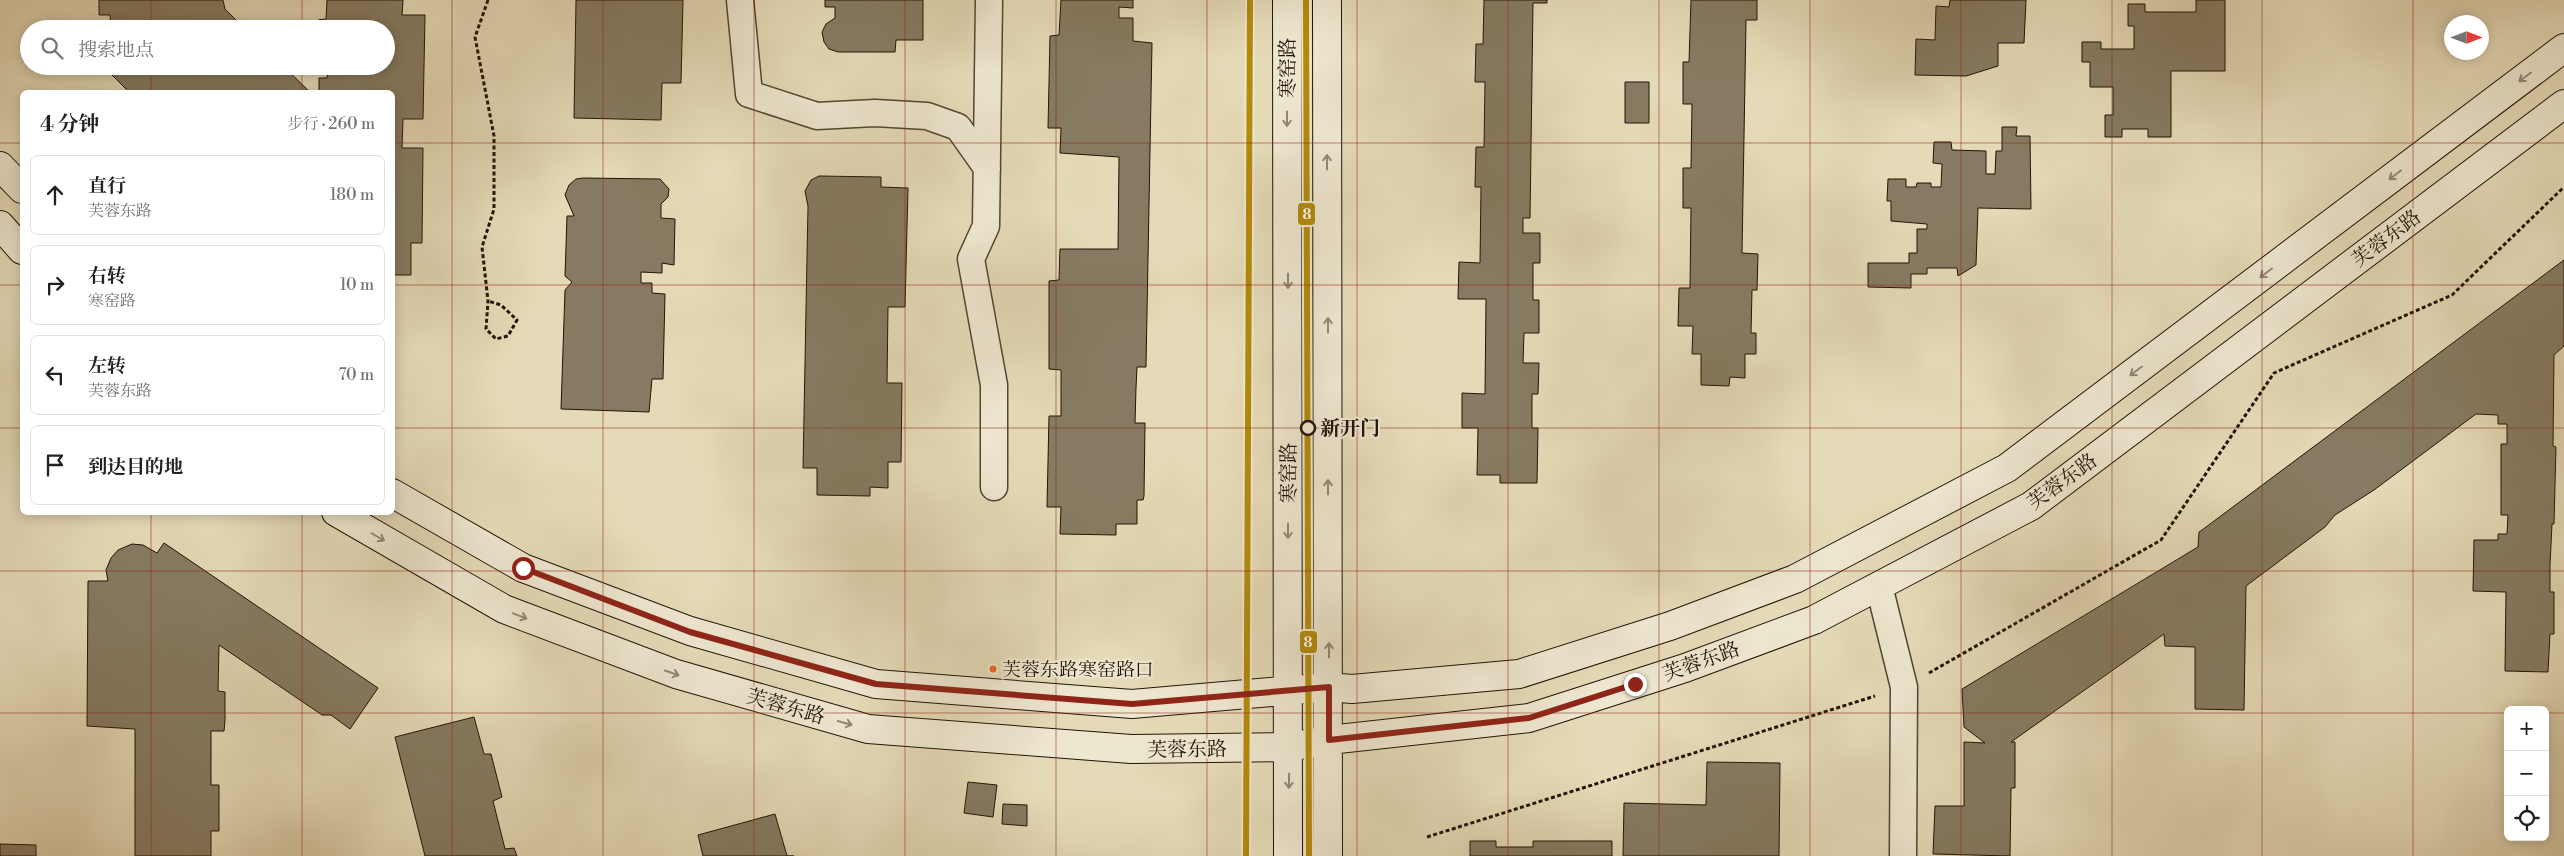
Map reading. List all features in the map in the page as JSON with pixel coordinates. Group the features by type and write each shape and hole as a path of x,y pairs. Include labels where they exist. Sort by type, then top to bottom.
{"main road":[{"name":"寒窑路","path":"1287,0 1288,856"},
{"name":"寒窑路","path":"1327,0 1328,856"},
{"path":"395,495 523,568 690,632 876,684 1132,704 1289,692 1329,687 1352,689 1519,674 1670,626 1796,579 2007,468 2564,48"},
{"name":"芙蓉东路","path":"341,515 504,610 676,674 868,729 1130,749 1289,747 1329,740 1529,718 1685,668 1814,620 2031,506 2564,104"},
{"path":"0,166 20,187"},
{"path":"0,225 20,248"}],"street":[{"path":"740,0 748,94 817,116 875,113 926,116 958,127 987,168"},
{"path":"989,0 986,226 971,259 994,385 994,487"},
{"path":"1879,586 1904,687 1903,856"}],"path":[{"path":"488,0 475,38 494,136 494,209 482,247 488,301 486,329 496,339 508,336 517,320 501,305 488,301"},
{"path":"1427,837 1904,687 2161,540 2274,373 2452,296 2564,186"}],"building":[{"path":"99,0 223,0 225,9 236,20 110,20 110,15 99,15"},
{"path":"327,0 403,0 402,15 425,15 423,119 403,119 402,148 423,148 422,243 411,243 411,275 395,275 395,90 319,90 319,78 327,78 327,75 395,75 395,20 318,20 326,19"},
{"path":"576,0 683,0 681,83 662,83 661,120 574,118"},
{"path":"825,0 923,0 923,40 896,40 895,52 838,52 829,49 824,42 822,32 826,24 835,18 835,7 825,7"},
{"path":"1061,0 1133,0 1133,8 1119,7 1119,18 1133,18 1133,41 1152,43 1146,367 1137,367 1135,423 1145,423 1144,496 1143,500 1137,500 1137,524 1116,524 1116,535 1060,534 1061,507 1047,507 1049,416 1061,416 1061,370 1049,369 1049,281 1059,280 1060,249 1118,249 1119,157 1060,153 1061,128 1048,128 1050,36 1059,35"},
{"path":"1484,0 1547,0 1547,3 1533,3 1530,218 1523,218 1523,233 1540,233 1540,263 1533,263 1533,300 1539,300 1539,333 1524,333 1523,363 1539,363 1538,394 1532,394 1532,428 1538,428 1537,483 1500,483 1500,475 1477,475 1478,428 1462,428 1462,393 1485,394 1486,299 1458,299 1459,262 1480,263 1481,187 1475,187 1476,147 1484,147 1485,82 1475,82 1476,44 1483,44"},
{"path":"1691,0 1757,0 1757,20 1746,20 1742,253 1758,254 1757,290 1752,290 1751,333 1756,333 1756,354 1745,354 1745,378 1730,377 1729,386 1701,385 1701,354 1692,354 1693,326 1678,326 1679,288 1690,288 1691,208 1683,208 1683,168 1691,168 1692,104 1683,104 1683,62 1689,62"},
{"path":"1950,0 2026,0 2024,43 1998,43 1998,66 1966,76 1915,75 1916,39 1935,40 1936,6 1949,7"},
{"path":"2196,0 2225,0 2225,71 2171,71 2171,137 2148,137 2148,129 2122,129 2122,137 2105,137 2105,115 2113,115 2113,87 2090,87 2090,62 2082,62 2082,42 2101,42 2101,49 2134,49 2134,26 2128,26 2128,4 2145,4 2145,12 2196,12"},
{"path":"112,75 292,75 308,90 127,90"},
{"path":"1625,82 1649,82 1649,123 1625,123"},
{"path":"2002,127 2017,127 2016,136 2030,136 2031,209 1978,208 1976,265 1958,276 1957,268 1927,268 1927,274 1911,274 1911,288 1868,287 1868,263 1909,263 1909,253 1917,253 1917,229 1927,229 1927,224 1891,221 1891,201 1887,201 1888,179 1906,179 1906,187 1916,187 1917,183 1931,183 1931,187 1941,187 1942,164 1933,163 1934,142 1951,142 1952,150 1986,151 1986,174 1995,174 1996,151 2002,151"},
{"path":"819,176 881,177 881,187 908,188 905,307 888,307 887,383 902,383 901,462 888,462 888,488 870,487 870,496 817,495 817,468 803,468 808,206 805,191 811,180"},
{"path":"576,179 660,179 669,189 668,197 661,204 661,218 675,219 674,265 662,263 662,273 641,272 641,283 652,283 652,293 665,294 663,379 652,379 649,412 561,409 565,290 572,282 565,276 567,216 574,216 565,195 569,185"},
{"path":"2564,260 2564,346 2554,355 2553,446 2556,447 2550,592 2554,592 2554,634 2550,634 2548,672 2505,671 2506,592 2473,591 2474,540 2498,540 2498,534 2507,534 2508,515 2501,515 2501,444 2507,444 2507,424 2498,424 2498,415 2476,414 2374,490 2335,515 2325,527 2246,586 2244,710 2195,709 2195,647 2165,646 2164,634 2011,742 2015,742 2015,788 2011,788 2010,856 1933,854 1935,806 1964,806 1964,742 1985,743 1964,727 1962,689 2198,547 2199,532"},
{"path":"164,543 378,688 350,729 331,715 322,715 219,645 218,691 225,692 225,720 224,731 211,731 211,785 219,785 219,831 211,831 211,856 135,856 135,729 87,726 88,581 108,581 106,570 111,558 118,550 132,544 143,545 157,553"},
{"path":"474,717 484,754 491,754 502,797 493,801 505,849 514,848 517,856 425,856 395,737"},
{"path":"1707,762 1780,763 1779,856 1623,856 1624,803 1706,805"},
{"path":"968,782 997,785 993,817 964,813"},
{"path":"1003,804 1027,805 1027,826 1002,824"},
{"path":"775,814 787,856 703,856 698,835"},
{"path":"1470,841 1496,841 1496,847 1533,847 1533,841 1612,841 1612,856 1470,856"},
{"path":"0,844 36,845 36,856 0,856"}],"transit line":[{"name":"8","path":"1246,856 1250,0"},
{"name":"8","path":"1306,0 1309,856"}],"place":[{"name":"新开门","path":"1308,428"},
{"name":"芙蓉东路寒窑路口","path":"993,669"}],"route":[{"path":"523,568 690,632 876,684 1132,704 1289,692 1329,687 1329,740 1529,718 1635,684"}]}
